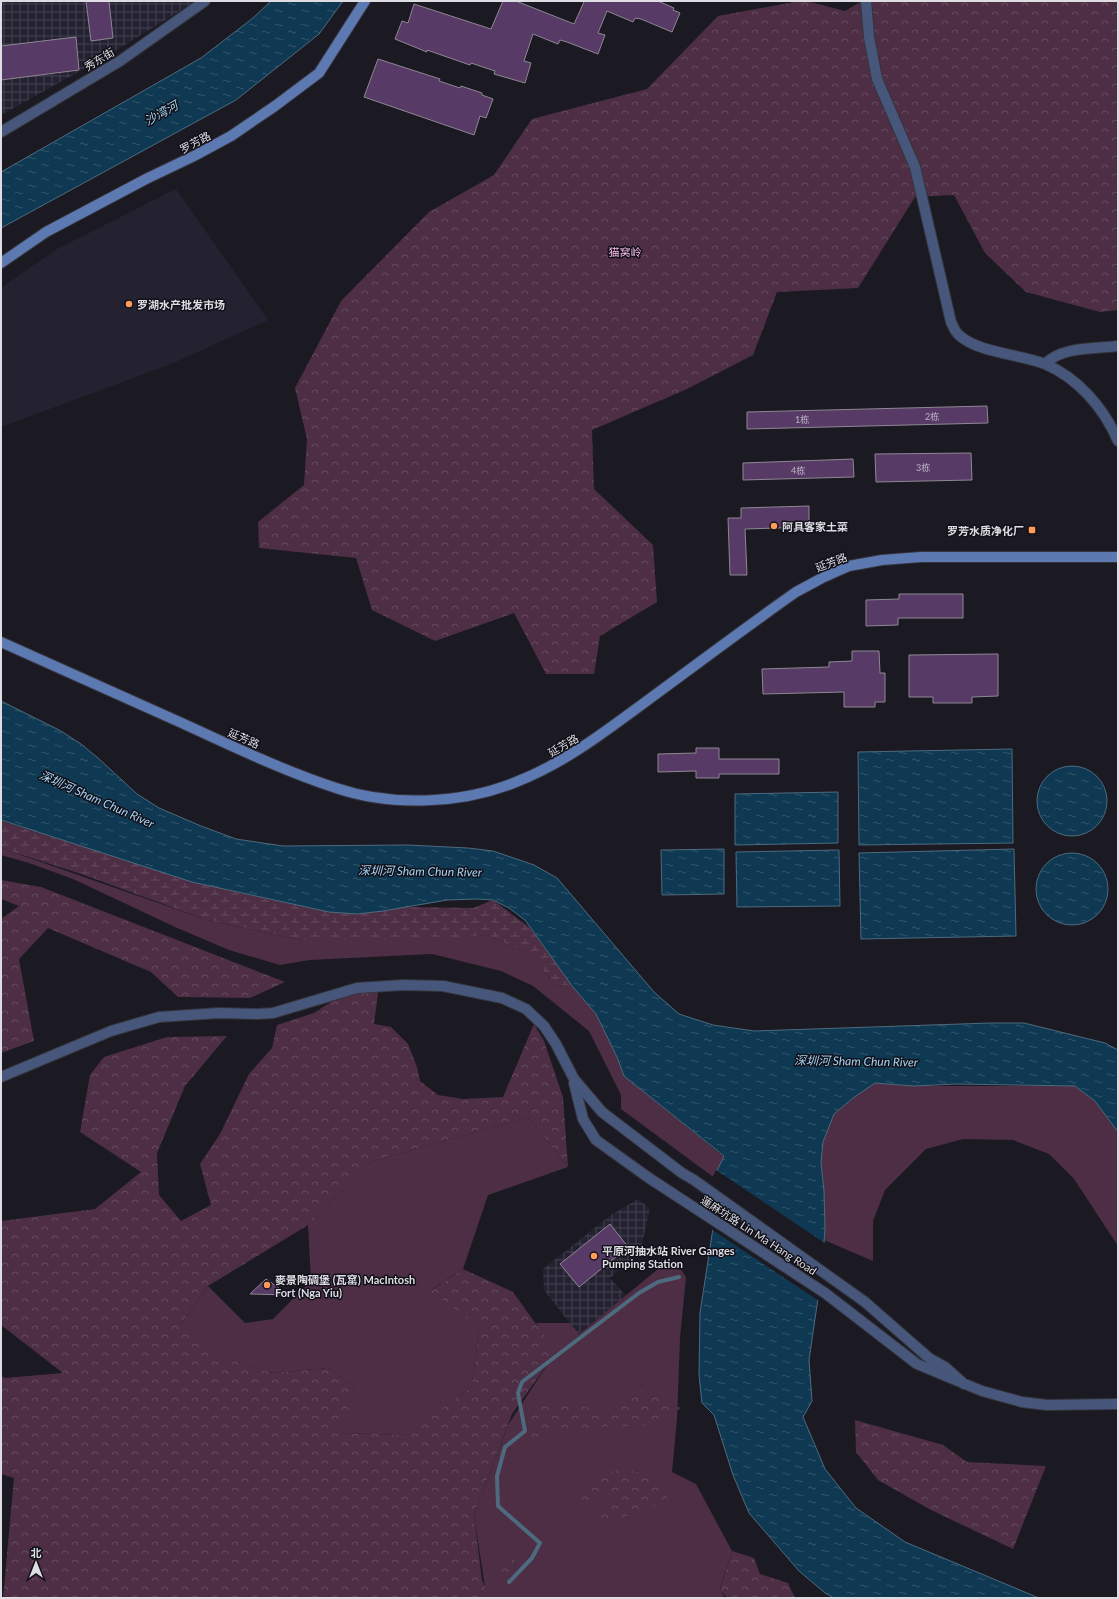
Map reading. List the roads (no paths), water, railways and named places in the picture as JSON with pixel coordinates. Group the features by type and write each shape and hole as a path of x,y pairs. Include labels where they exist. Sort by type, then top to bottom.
{"main road":[{"name":"罗芳路","path":"1,264 46,232 231,136 275,106 319,74 365,1"},
{"name":"延芳路","path":"1,642 270,763 338,789 372,796 412,800 455,798 486,792 517,782 542,771 581,749 796,592 849,566 882,560 921,557 1118,557"}],"street":[{"name":"秀东街","path":"1,132 120,61 205,1"},
{"path":"866,1 869,37 877,79 915,167 951,322 958,334 973,344 1045,364 1077,383 1094,402 1118,441"},
{"path":"1045,364 1050,359 1066,353 1118,346"},
{"name":"蓮麻坑路 Lin Ma Hang Road","path":"1,1077 87,1040 149,1019 190,1014 273,1013 357,988 403,984 443,986 502,998 518,1004 535,1016 556,1044 574,1079 583,1119 596,1140 649,1178 682,1198 825,1293 917,1364 964,1384 1000,1397 1047,1405 1118,1404"},
{"name":"蓮麻坑路 Lin Ma Hang Road","path":"574,1079 609,1118 682,1173 865,1302 929,1358 964,1384"}],"water":[{"name":"沙湾河","path":"271,1 343,1 319,34 236,100 1,228 1,172 201,58 253,18"},
{"name":"深圳河 Sham Chun River","path":"1,701 61,731 81,744 137,794 159,808 236,839 283,846 408,845 468,848 493,851 534,865 557,878 654,992 679,1014 713,1025 754,1031 1024,1023 1105,1043 1118,1050 1118,1132 1095,1101 1075,1086 956,1084 914,1086 875,1083 853,1098 834,1114 823,1142 821,1163 824,1191 825,1228 822,1271 809,1360 812,1401 803,1417 825,1469 856,1508 905,1542 1039,1598 834,1598 825,1593 799,1571 749,1513 733,1475 714,1415 702,1403 699,1375 700,1313 717,1202 708,1190 724,1156 624,1076 617,1057 596,1014 572,986 525,920 509,908 493,900 476,899 447,900 357,914 329,912 192,882 1,820"},
{"path":"1012,749 1013,843 859,845 858,752"},
{"path":"1065,766 1079,766 1092,771 1102,781 1107,794 1107,808 1102,821 1092,831 1079,836 1065,836 1052,831 1042,821 1037,808 1037,794 1042,781 1052,771"},
{"path":"838,792 838,843 735,845 735,794"},
{"path":"724,849 724,894 662,895 661,850"},
{"path":"1014,849 1016,936 861,939 859,853"},
{"path":"839,850 840,906 737,907 736,852"},
{"path":"1072,853 1092,859 1102,869 1108,889 1102,909 1092,919 1072,925 1052,919 1042,909 1036,889 1042,869 1052,859"}],"waterway":[{"path":"509,1582 532,1558 540,1543 498,1506 497,1476 505,1447 525,1431 518,1393 522,1382 639,1293 658,1282 679,1277"}],"place":[{"name":"罗湖水产批发市场","path":"129,304"},
{"name":"阿具客家土菜","path":"774,526"},
{"name":"罗芳水质净化厂","path":"1032,530"},
{"name":"平原河抽水站 River Ganges Pumping Station","path":"594,1256"},
{"name":"麥景陶碉堡 (瓦窰) MacIntosh Fort (Nga Yiu)","path":"267,1285"}],"park label":[{"name":"猫窝岭","path":"625,251"}]}
